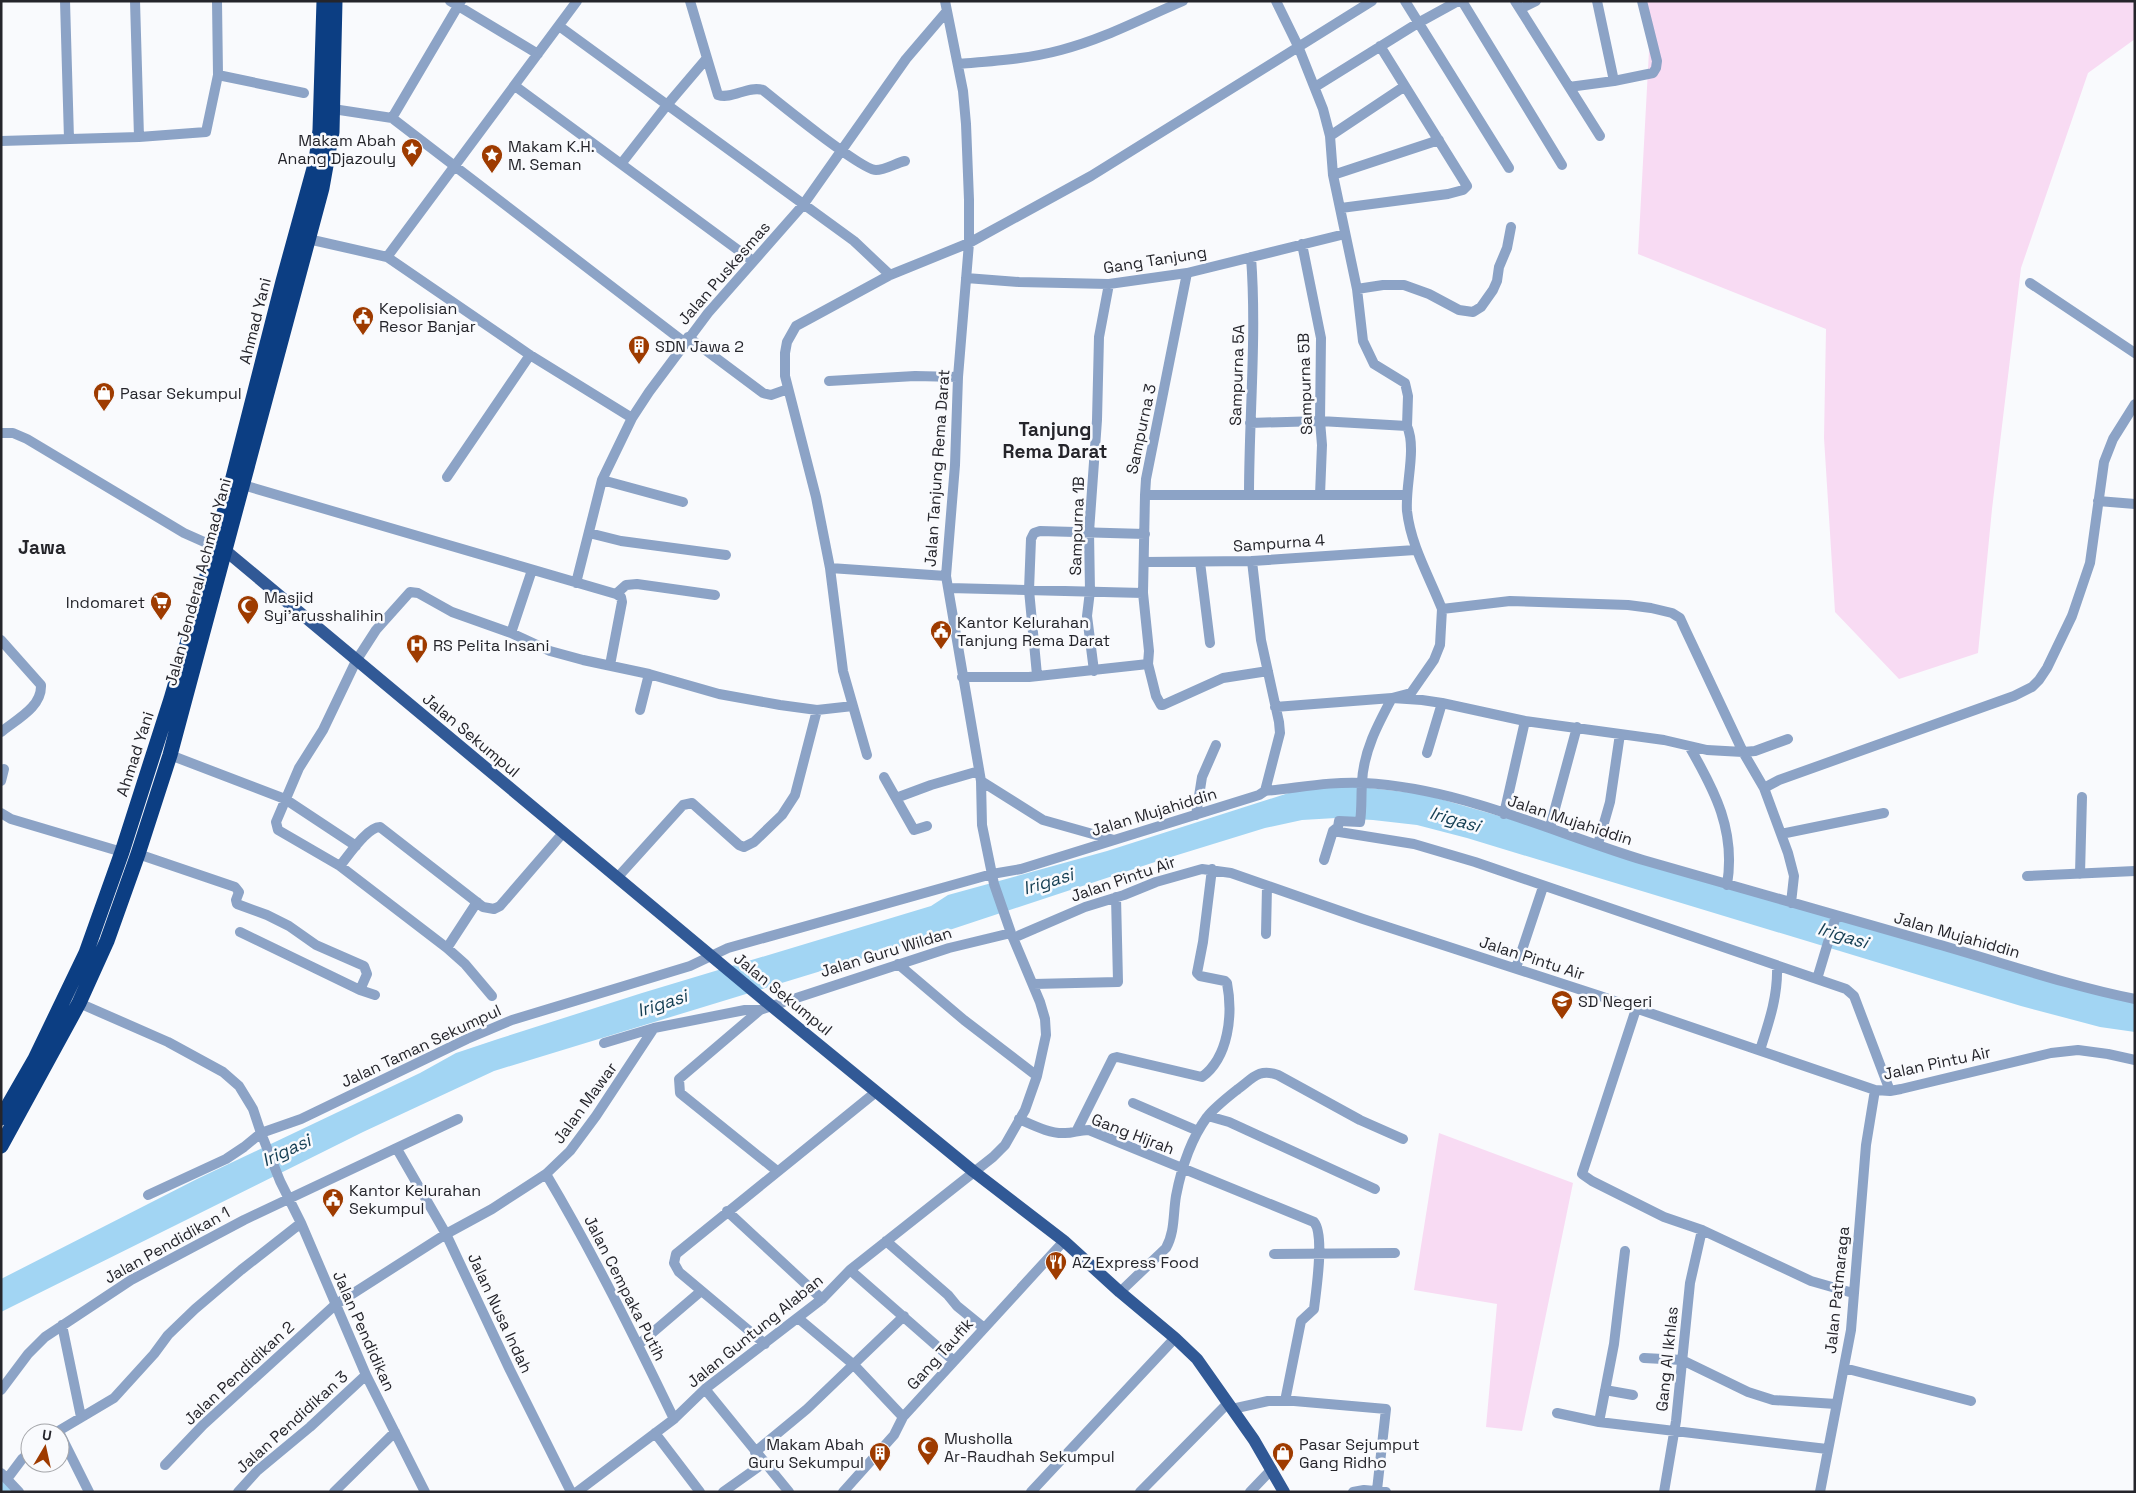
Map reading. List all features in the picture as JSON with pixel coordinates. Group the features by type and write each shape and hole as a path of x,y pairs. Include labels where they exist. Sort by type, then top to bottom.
{"highway":[{"name":"Ahmad Yani","path":"6,1118 23,1093 35,1058 86,953 122,852 221,550 281,290 316,161 329,46 324,1"},
{"name":"Jalan Jenderal Achmad Yani","path":"23,1093 79,1004 107,941 170,755 221,550 244,485 322,188 332,132 333,109 329,46 335,1"},
{"path":"1,1146 6,1118"}],"main road":[{"name":"Jalan Sekumpul","path":"221,550 758,995 766,1007 1064,1241 1120,1292 1175,1338 1197,1359 1272,1469 1284,1492"}],"street":[{"path":"65,1 69,139"},
{"path":"135,1 139,137"},
{"path":"1,141 139,137 206,132 218,75 217,1"},
{"path":"388,257 578,1"},
{"path":"690,1 718,94 723,96 753,89 763,90 842,151 876,170 905,161"},
{"path":"958,64 1017,59 1061,50 1104,36 1183,1"},
{"path":"1276,1 1315,87 1330,136 1333,175 1357,289 1363,341 1374,364 1399,378 1407,389 1407,426 1410,445 1406,495 1408,513 1415,550 1442,609 1440,645 1434,660 1411,693 1392,698 1369,745 1362,787 1360,822 1339,821 1338,827 1333,831 1324,860"},
{"path":"866,754 843,671 830,568 816,497 785,376 787,342 796,326 890,274 969,243 1091,176 1372,1"},
{"path":"1405,1 1509,168"},
{"path":"1315,87 1418,22 1458,1"},
{"path":"1462,1 1562,164"},
{"path":"1536,1 1517,5 1600,136"},
{"path":"1597,1 1614,81"},
{"path":"1569,87 1653,73 1657,61 1642,1"},
{"path":"392,118 457,3 538,54"},
{"name":"Jalan Tanjung Rema Darat","path":"946,6 958,64 966,124 969,243 958,377 956,465 946,576 980,776 982,825 993,879 1011,933 1033,984 1045,1019 1046,1035 1037,1076 1025,1110 1005,1144 992,1157 973,1171"},
{"name":"Jalan Puskesmas","path":"576,583 602,480 632,418 686,340 803,205 906,59 946,6"},
{"path":"560,26 854,242 890,274"},
{"path":"1341,208 1463,190 1466,184 1380,46"},
{"path":"621,164 707,58"},
{"path":"218,75 304,93"},
{"path":"515,86 754,261"},
{"path":"1330,136 1405,86"},
{"path":"333,109 392,118 455,168 686,340 763,393 771,395 788,389"},
{"path":"1333,175 1439,140"},
{"path":"1357,289 1383,285 1404,286 1429,294 1459,310 1473,312 1481,307 1497,281 1499,267 1507,248 1511,226"},
{"name":"Gang Tanjung","path":"966,278 1019,282 1109,284 1187,272 1345,234"},
{"path":"308,239 388,257 530,355 632,418"},
{"name":"Sampurna 5B","path":"1302,244 1321,338 1320,421 1322,445 1320,495"},
{"name":"Sampurna 5A","path":"1249,495 1254,313 1251,257"},
{"name":"Sampurna 3","path":"1187,272 1146,479 1142,593 1149,651 1148,664 1156,696 1160,705 1163,706 1223,678 1268,671"},
{"path":"2030,283 2135,353"},
{"name":"Sampurna 1B","path":"1094,671 1087,616 1090,591 1089,532 1097,420 1099,337 1109,284"},
{"path":"447,477 530,355"},
{"path":"829,381 915,376 958,377"},
{"path":"1764,788 1779,780 2014,696 2032,687 2047,668 2080,596 2090,563 2104,462 2113,440 2135,404"},
{"path":"1250,423 1320,421 1407,426"},
{"path":"1,434 13,433 27,439 184,533 221,550"},
{"path":"602,480 683,502"},
{"path":"244,485 616,594 622,597 622,602 610,665"},
{"path":"1145,494 1406,495"},
{"path":"2098,501 2135,504"},
{"path":"1037,676 1029,590 1031,539 1034,533 1040,531 1145,534"},
{"path":"589,533 621,541 726,555"},
{"name":"Sampurna 4","path":"1144,562 1252,561 1415,550"},
{"path":"1252,561 1261,640 1280,733 1265,792"},
{"path":"1200,562 1210,642"},
{"path":"830,568 946,576"},
{"path":"511,633 532,570"},
{"path":"616,594 626,585 637,584 715,595"},
{"path":"949,588 1142,593"},
{"path":"492,996 465,964 447,948 340,866 278,830 276,822 299,768 323,730 356,661 376,630 410,592 418,593 452,612 511,633 550,651 583,660 648,674 719,694 817,710 853,706"},
{"path":"1442,609 1510,601 1628,605 1672,613 1680,618 1743,752 1764,788 1794,876 1791,903"},
{"path":"1,640 41,685 41,693 35,706 1,732"},
{"path":"962,678 1037,676 1148,664"},
{"path":"640,710 648,674"},
{"path":"1275,707 1392,698 1442,703 1525,721 1577,727 1706,750 1755,751 1788,739"},
{"path":"1427,753 1442,703"},
{"path":"617,878 683,805 688,803 692,803 739,845 744,847 754,842 782,815 795,795 817,710"},
{"path":"1504,814 1525,721"},
{"path":"1550,827 1577,727"},
{"path":"1598,844 1610,802 1620,734"},
{"path":"1196,815 1202,776 1216,744"},
{"path":"1689,746 1722,810 1731,864 1727,885"},
{"path":"170,755 285,799 356,846"},
{"path":"1,782 4,769"},
{"path":"896,798 931,785 980,776 1043,820 1115,840"},
{"path":"884,777 914,830 927,826"},
{"name":"Jalan Mujahiddin","path":"711,956 738,946 993,879 1265,792 1312,785 1362,787 1440,795 1550,827 1727,885 1791,903 1834,920 1930,942 2079,986 2135,999"},
{"path":"2080,874 2082,797"},
{"path":"1,813 11,819 122,852"},
{"path":"1781,834 1884,813"},
{"path":"340,866 373,828 377,827 383,829 488,909 500,906 563,833"},
{"path":"1333,831 1414,844 1475,862 1543,887 1846,989 1854,996 1890,1091"},
{"path":"138,854 235,887 240,892 236,900 237,904 267,915 289,926 316,945 364,966 367,974 360,990"},
{"name":"Jalan Pintu Air","path":"1011,933 1156,882 1202,869 1212,869 1231,873 1362,920 1516,968 1875,1090 1890,1091 2051,1052 2078,1050 2135,1060"},
{"path":"1077,1130 1113,1058 1202,1077 1216,1058 1223,1044 1230,1015 1227,983 1200,976 1197,972 1212,869"},
{"path":"2027,876 2135,871"},
{"path":"1266,934 1267,886"},
{"path":"1516,968 1543,887"},
{"path":"1033,984 1118,982 1116,897"},
{"path":"447,948 477,902"},
{"path":"1817,980 1834,920"},
{"path":"240,932 360,990 375,995"},
{"name":"Jalan Guru Wildan","path":"766,1007 949,948 1011,933"},
{"name":"Jalan Taman Sekumpul","path":"148,1194 226,1159 244,1147 467,1039 512,1020 681,969 711,956"},
{"path":"898,964 964,1020 1037,1076"},
{"path":"1760,1050 1773,1011 1778,982 1778,966"},
{"name":"Jalan Pendidikan","path":"79,1004 168,1042 223,1072 239,1086 253,1109 280,1181 290,1198 366,1375 425,1492"},
{"path":"604,1044 654,1028 766,1007"},
{"path":"766,1007 679,1079 680,1093 777,1171"},
{"path":"1636,1009 1582,1174 1592,1181 1664,1217 1702,1230 1811,1281 1853,1293"},
{"name":"Jalan Mawar","path":"335,1305 446,1234 492,1209 546,1174 576,1144 654,1028"},
{"path":"1285,1401 1301,1321 1314,1309 1319,1254 1318,1229 1314,1222 1183,1169 1198,1131 1208,1116 1230,1095 1260,1073 1269,1072 1360,1120 1403,1139"},
{"name":"Jalan Patmaraga","path":"1820,1492 1850,1330 1866,1145 1875,1090"},
{"path":"764,1344 700,1292 679,1272 674,1263 676,1254 726,1211 876,1092"},
{"path":"1133,1104 1198,1131"},
{"path":"1208,1116 1229,1122 1375,1188"},
{"name":"Jalan Pendidikan 1","path":"1,1390 28,1354 45,1337 131,1280 290,1198 458,1119"},
{"name":"Gang Hijrah","path":"1020,1119 1055,1133 1089,1130 1183,1169 1176,1195 1173,1232 1166,1248 1120,1292"},
{"name":"Jalan Nusa Indah","path":"397,1149 446,1234 510,1370 571,1492"},
{"name":"Jalan Guntung Alaban","path":"578,1492 674,1419 705,1389 798,1318 822,1298 850,1270 973,1171"},
{"name":"Jalan Cempaka Putih","path":"546,1174 586,1241 674,1419"},
{"path":"726,1211 822,1298"},
{"path":"70,1425 114,1398 148,1361 168,1335 195,1309 240,1270 301,1223"},
{"name":"Gang Al Ikhlas","path":"1664,1492 1676,1421 1690,1283 1702,1230"},
{"path":"886,1241 984,1328"},
{"name":"Gang Taufik","path":"843,1492 894,1435 903,1417 1064,1241"},
{"path":"1599,1422 1614,1344 1625,1251"},
{"path":"1274,1254 1395,1253"},
{"path":"850,1270 954,1361"},
{"path":"638,1345 700,1292"},
{"name":"Jalan Pendidikan 2","path":"165,1464 203,1424 335,1305"},
{"path":"755,1452 807,1409 904,1316"},
{"path":"798,1318 854,1365 903,1417"},
{"path":"62,1325 81,1417"},
{"path":"1032,1492 1175,1338"},
{"path":"1644,1358 1682,1360 1748,1392 1773,1400 1836,1404"},
{"path":"1844,1368 1971,1400"},
{"name":"Jalan Pendidikan 3","path":"238,1492 257,1471 310,1427 366,1375"},
{"path":"705,1389 789,1492"},
{"path":"1605,1390 1633,1395"},
{"path":"1140,1492 1230,1406 1268,1401 1386,1408 1381,1491 1353,1492"},
{"path":"1557,1413 1599,1422 1827,1449"},
{"path":"334,1492 395,1432"},
{"path":"655,1433 700,1492"},
{"path":"70,1456 89,1492"},
{"path":"19,1492 4,1476 20,1461"},
{"path":"723,1492 764,1463"},
{"path":"1250,1492 1272,1469"}],"shaded area":[{"path":"1646,1 2135,1 2135,39 2088,73 2021,268 1992,509 1978,653 1899,679 1835,612 1824,438 1826,329 1638,254 1649,51"},
{"path":"1439,1133 1573,1183 1522,1431 1486,1427 1497,1304 1414,1290"}],"water":[{"name":"Irigasi","path":"1352,786 1423,794 2135,1000 2135,1032 2100,1027 2021,1006 1467,838 1417,825 1336,818 1302,820 1265,828 1158,861 880,953 494,1071 363,1132 1,1312 1,1279 197,1179 420,1073 456,1053 642,993 931,906 948,895 1107,851 1298,790"}],"waterway":[{"path":"1,1485 7,1492"}],"place":[{"name":"Makam Abah Anang Djazouly","path":"412,168"},
{"name":"Makam K.H. M. Seman","path":"492,174"},
{"name":"Kepolisian Resor Banjar","path":"363,336"},
{"name":"SDN Jawa 2","path":"639,365"},
{"name":"Pasar Sekumpul","path":"104,412"},
{"name":"Indomaret","path":"161,621"},
{"name":"Masjid Syi'arusshalihin","path":"248,625"},
{"name":"Kantor Kelurahan Tanjung Rema Darat","path":"941,650"},
{"name":"RS Pelita Insani","path":"417,664"},
{"name":"SD Negeri","path":"1562,1020"},
{"name":"Kantor Kelurahan Sekumpul","path":"333,1218"},
{"name":"AZ Express Food","path":"1056,1281"},
{"name":"Musholla Ar-Raudhah Sekumpul","path":"928,1466"},
{"name":"Makam Abah Guru Sekumpul","path":"880,1472"},
{"name":"Pasar Sejumput Gang Ridho","path":"1283,1472"}],"district":[{"name":"Tanjung Rema Darat","path":"1055,440"},
{"name":"Jawa","path":"42,547"}]}
